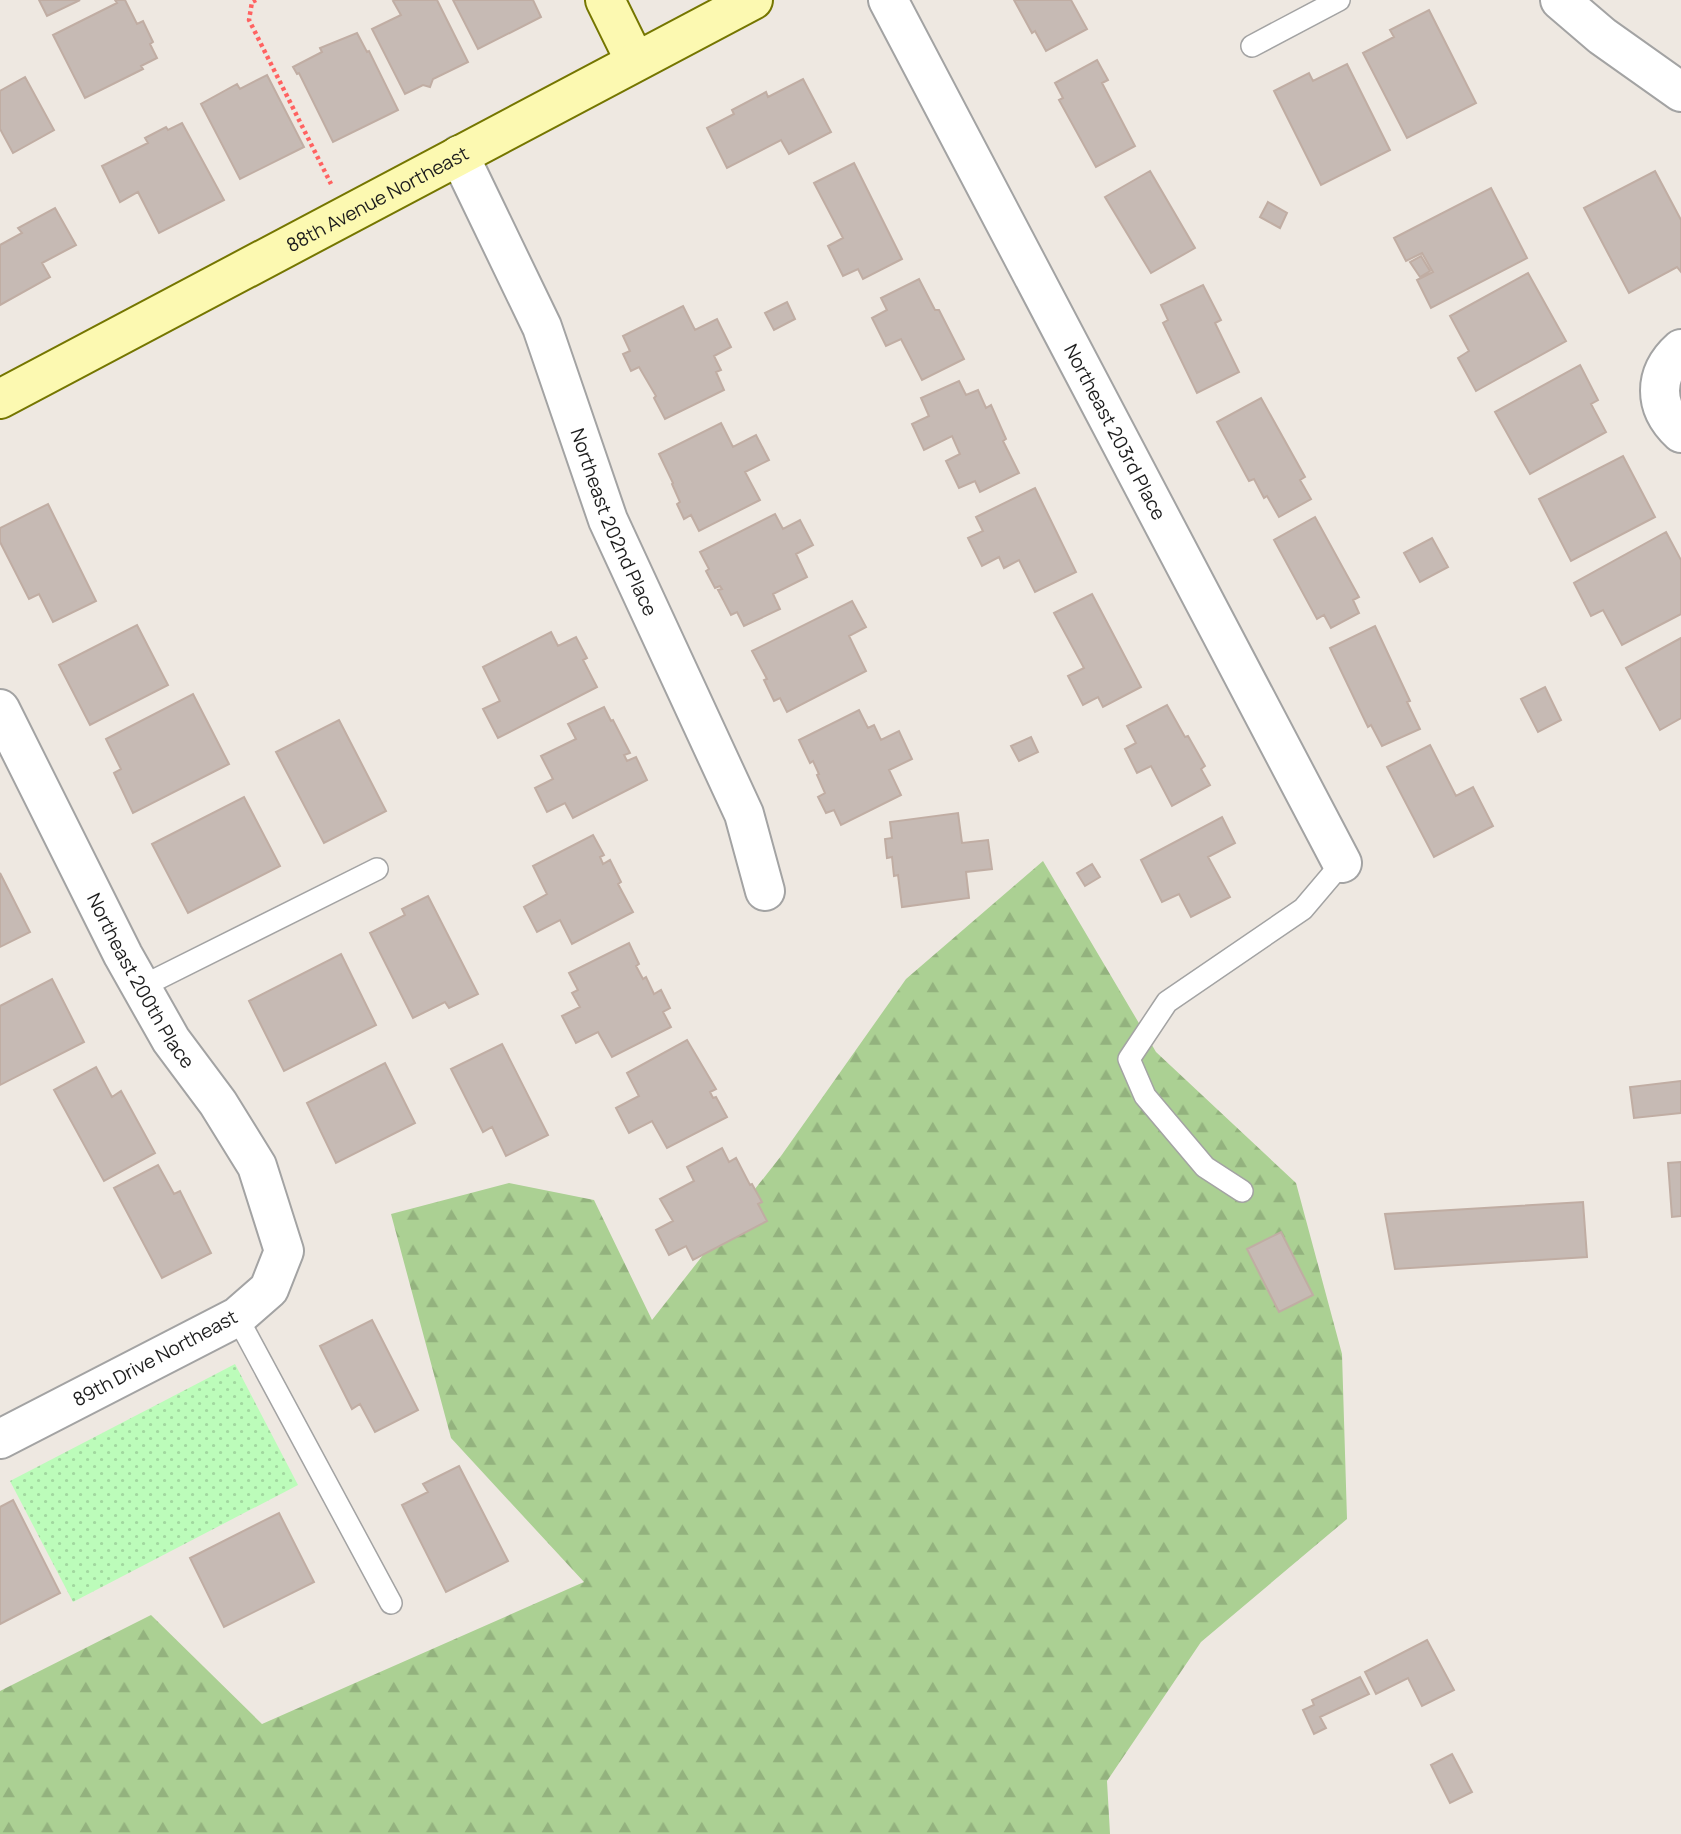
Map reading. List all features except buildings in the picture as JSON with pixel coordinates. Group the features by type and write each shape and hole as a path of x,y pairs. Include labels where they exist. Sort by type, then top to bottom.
{"street":[{"path":"605,0 635,61"},
{"name":"88th Avenue Northeast","path":"0,398 753,0"},
{"name":"Northeast 203rd Place","path":"888,0 1342,863"},
{"path":"1560,0 1602,37 1681,92"},
{"name":"Northeast 202nd Place","path":"458,155 542,327 608,520 744,814 765,891"},
{"path":"1681,349 1671,358 1663,372 1660,388 1662,407 1670,422 1681,433"},
{"name":"Northeast 200th Place","path":"0,709 123,955 171,1040 218,1103 257,1166 284,1251"},
{"name":"89th Drive Northeast","path":"0,1438 237,1317 269,1289 284,1251"}],"lane":[{"path":"1252,46 1339,0"},
{"path":"1242,1191 1205,1167 1145,1096 1129,1059 1167,1002 1304,909 1342,863"},
{"path":"141,987 377,869"},
{"path":"237,1317 391,1603"}],"path":[{"path":"256,0 252,2 249,20 346,214"}],"green space":[{"path":"1043,861 1156,1052 1296,1183 1342,1354 1347,1519 1201,1642 1107,1781 1110,1834 0,1834 0,1691 151,1615 262,1724 584,1582 451,1438 391,1214 509,1183 594,1200 652,1320 781,1156 906,979"},
{"path":"235,1364 298,1485 73,1602 10,1481"}]}
